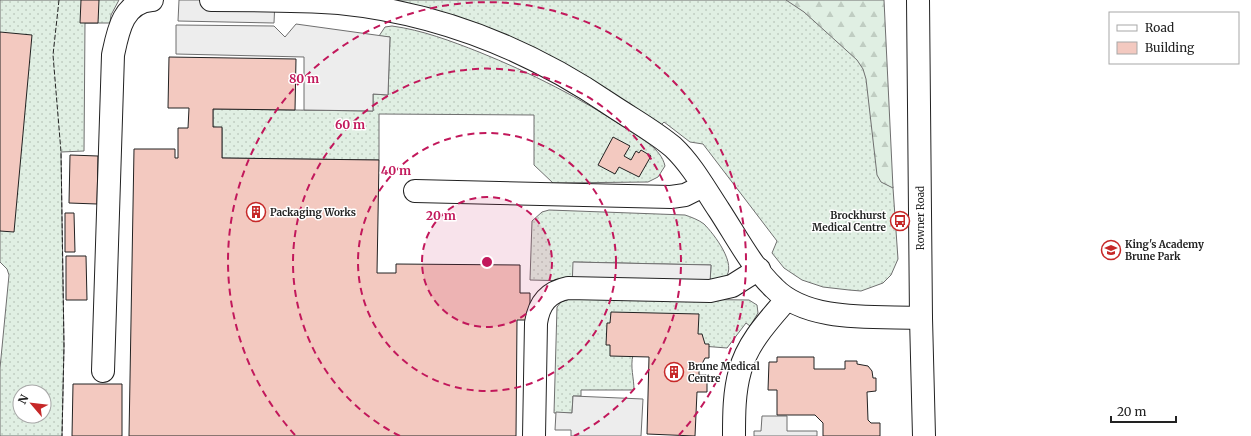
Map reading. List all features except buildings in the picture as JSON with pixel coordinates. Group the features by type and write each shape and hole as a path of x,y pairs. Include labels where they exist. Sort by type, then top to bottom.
{"main road":[{"path":"103,371 114,55 120,28 129,10 142,2 152,0"},
{"path":"210,0 298,0 350,4 443,24 525,54 564,75 662,139 687,163 759,269 774,289 787,299 804,307 833,314 921,318"},
{"name":"Rowner Road","path":"918,0 921,318 924,436"},
{"path":"415,190 671,197 685,195 703,186"},
{"path":"534,436 536,323 541,305 549,296 568,288 710,292 732,286 759,269"},
{"path":"734,436 736,394 742,364 761,330 787,299"}],"green space":[{"path":"0,0 119,0 111,15 110,23 85,23 84,151 61,152 64,346 62,436 0,436 0,368 9,275 7,269 0,262"},
{"path":"390,0 794,0 868,63 893,188 898,259 891,275 883,283 861,291 823,287 802,280 784,268 772,253 777,241 703,144 690,142 664,122 660,126"},
{"path":"786,0 884,0 893,188 881,182 877,175 866,79 863,69 857,60 804,12"},
{"path":"392,26 436,36 537,77 592,107 644,140 655,149 663,160 665,166 658,177 648,182 553,183 534,165 534,115 379,114 379,160 222,158 222,128 213,127 213,109 373,111 373,94 388,95 390,37 379,36 385,27"},
{"path":"549,210 685,215 704,224 713,235 727,258 729,265 728,272 725,278 710,283 711,265 574,262 573,281 530,280 532,221 542,212"},
{"path":"573,298 749,300 757,305 758,313 750,326 746,323 727,348 689,345 633,355 632,368 634,390 581,390 581,396 573,396 572,413 554,413 557,307 561,302"}],"shaded area":[{"path":"179,0 275,0 274,23 178,21"},
{"path":"296,24 390,37 388,95 373,94 373,111 304,110 304,57 176,54 176,25 274,26 285,37"},
{"path":"573,262 711,265 710,283 572,288"},
{"path":"573,396 643,399 641,436 571,436 571,430 555,430 556,412 572,413"},
{"path":"762,416 787,416 787,431 817,431 817,436 754,436 754,431 761,431"}],"fence":[{"path":"59,0 53,55 61,152 64,346 62,436"}],"place":[{"name":"Packaging Works","path":"256,212"},
{"name":"Brockhurst Medical Centre","path":"900,221"},
{"name":"King's Academy Brune Park","path":"1111,250"},
{"name":"Brune Medical Centre","path":"674,372"}]}
